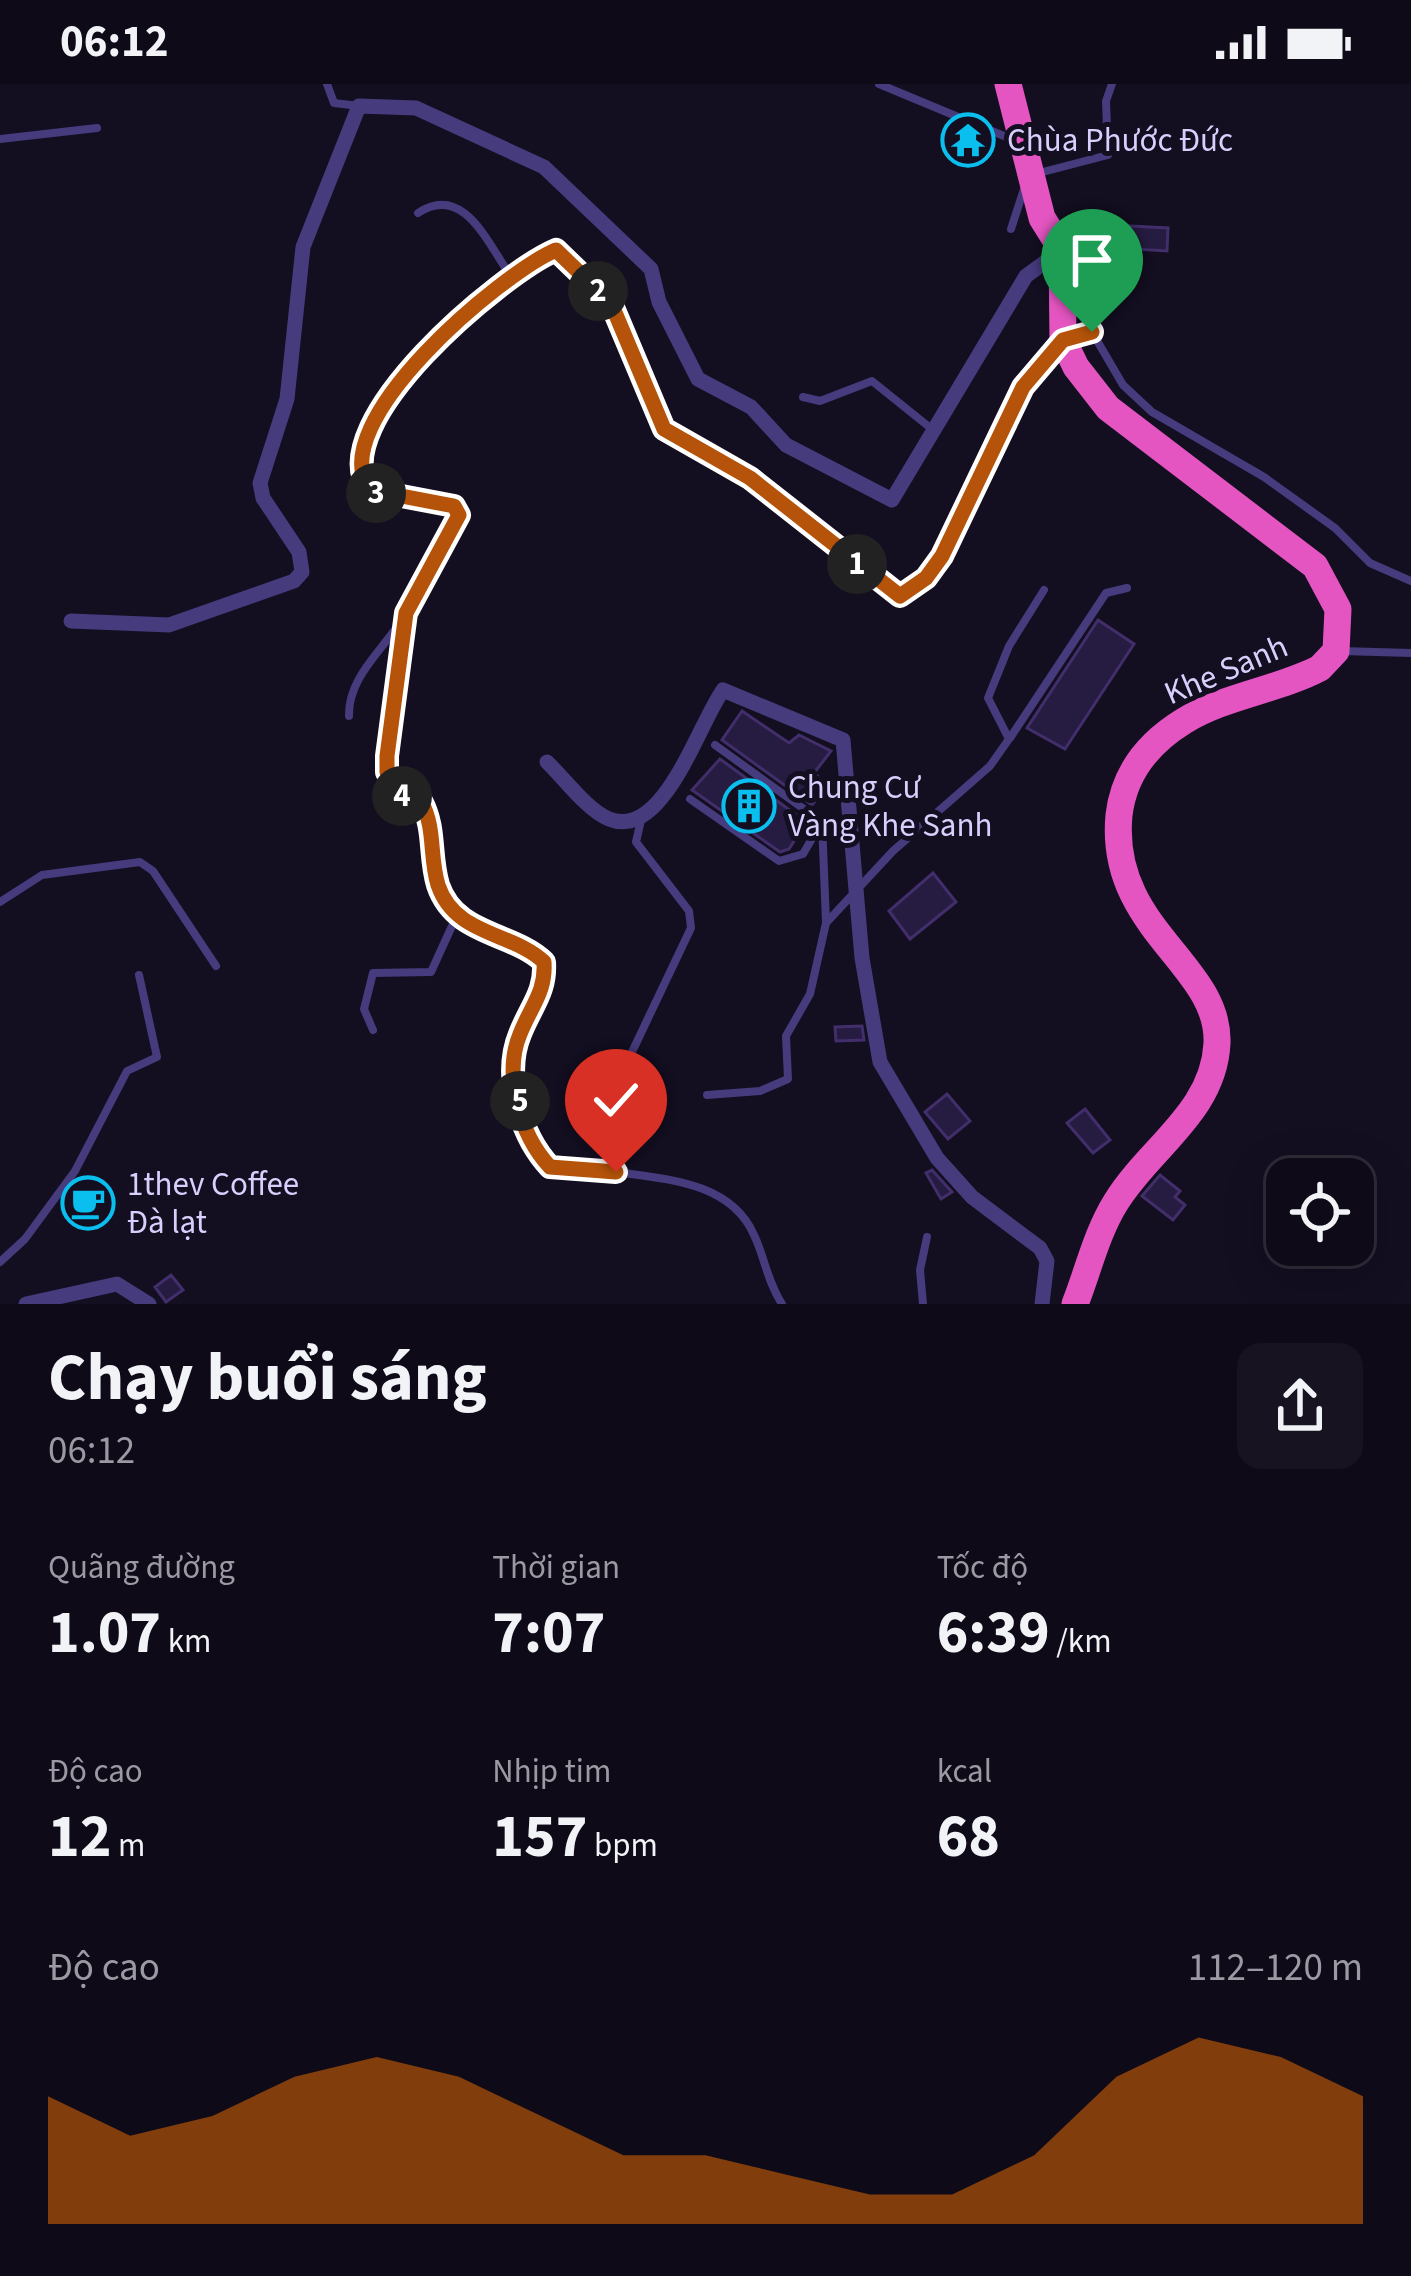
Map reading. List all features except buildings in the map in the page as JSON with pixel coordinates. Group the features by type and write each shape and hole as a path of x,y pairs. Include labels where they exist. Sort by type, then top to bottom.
{"highway":[{"path":"1008,84 1042,218 1062,250 1063,340"},
{"name":"Khe Sanh","path":"1063,340 1076,367 1108,408 1315,566 1338,609 1336,651 1298,679 1186,719 1131,770 1122,794 1116,849 1135,905 1207,999 1217,1038 1214,1063 1195,1110 1114,1204 1075,1304"}],"street":[{"path":"71,621 169,625 294,581 302,572 299,552 263,498 260,483 287,399 303,247 359,106 416,108 544,167 651,268 659,302 698,380 751,407 786,445 892,500 1026,276 1062,250"},
{"path":"616,1172 550,1167 532,1148 510,1065 546,986 544,962 532,950 495,940 458,914 439,888 433,824 421,801 400,796 387,772 406,613 459,515 454,506 370,490 361,466 367,436 429,347 511,276 556,250 611,303 664,429 750,478 900,596 926,578 942,556 1023,387 1063,340"},
{"path":"547,762 603,816 642,819 662,799 718,697 731,690 843,740 856,893 880,1062 937,1158 972,1197 1040,1248 1047,1261 1042,1304"},
{"path":"26,1304 117,1284 149,1304"}],"lane":[{"path":"327,84 334,103 359,106"},
{"path":"879,84 1022,144"},
{"path":"1011,229 1030,175 1108,155 1106,101 1112,84"},
{"path":"0,139 97,128"},
{"path":"418,213 440,204 460,209 489,236 511,276"},
{"path":"1063,340 1092,332 1123,385 1152,412 1264,477 1335,528 1370,562 1411,581"},
{"path":"803,397 820,401 872,381 934,431"},
{"path":"826,922 893,851 990,766 1106,593 1126,588"},
{"path":"1009,739 988,698 1009,646 1044,590"},
{"path":"349,716 357,677 374,662 406,613"},
{"path":"1336,651 1411,652"},
{"path":"707,1095 760,1091 788,1078 786,1036 810,994 830,900 822,822 716,745"},
{"path":"690,799 779,861 803,854 822,822"},
{"path":"632,1052 691,928 689,911 636,842 642,819"},
{"path":"0,902 42,875 140,862 153,871 216,966"},
{"path":"373,1030 364,1009 373,973 431,972 458,914"},
{"path":"0,1262 25,1239 74,1171 127,1071 157,1057 139,975"},
{"path":"616,1172 674,1180 713,1192 734,1205 757,1240 765,1273 782,1304"},
{"path":"922,1304 920,1270 927,1237"}],"place":[{"name":"Chùa Phước Đức","path":"968,140"},
{"name":"Chung Cư Vàng Khe Sanh","path":"749,806"},
{"name":"1thev Coffee Đà lạt","path":"88,1203"}],"route":[{"path":"616,1172 550,1167 532,1148 510,1065 521,1032 546,986 544,962 532,950 495,940 458,914 439,888 433,824 421,801 400,796 387,772 406,613 449,542 459,515 454,506 392,499 370,490 361,466 367,436 429,347 530,261 556,250 611,303 664,429 750,478 900,596 926,578 942,556 1023,387 1063,340 1092,332"}]}
